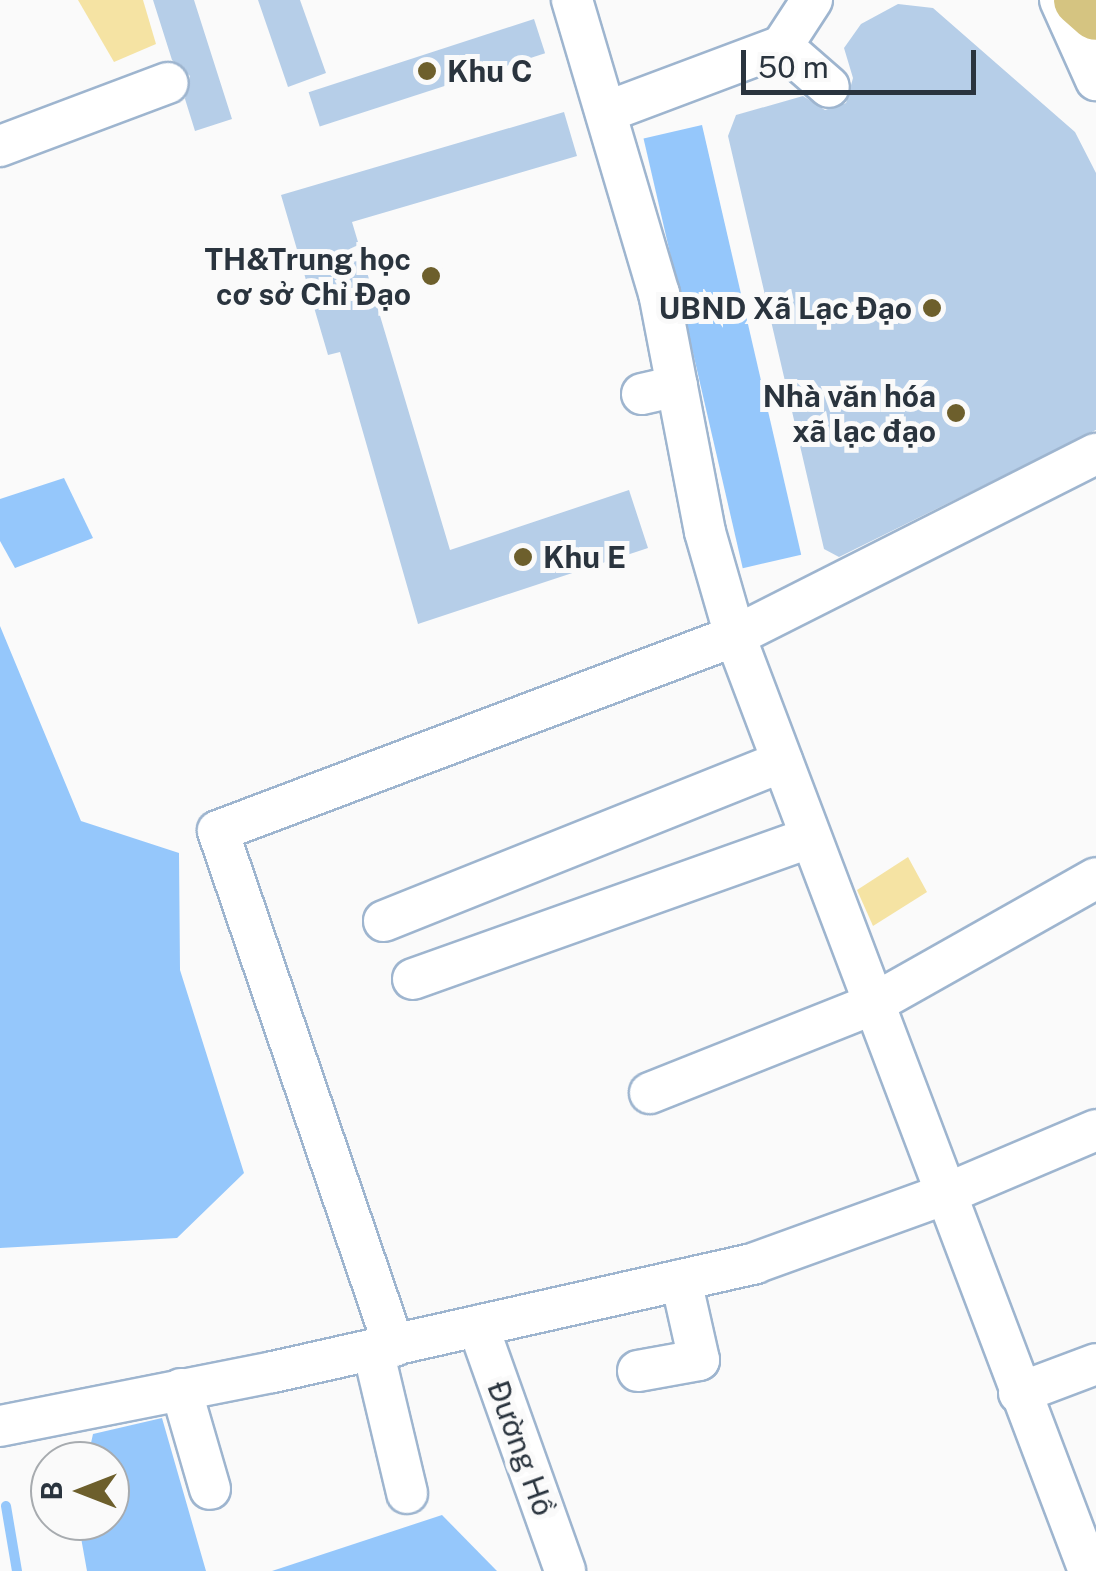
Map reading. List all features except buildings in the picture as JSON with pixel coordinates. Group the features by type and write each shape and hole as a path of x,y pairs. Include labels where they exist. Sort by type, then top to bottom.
{"main road":[{"path":"1080,0 1096,14"}],"street":[{"path":"572,0 659,293 659,390 734,636 942,1195 1089,1571"},
{"path":"606,112 782,46 812,0"},
{"path":"1060,0 1096,80"},
{"path":"782,46 830,87"},
{"path":"0,146 168,83"},
{"path":"407,1493 383,1348 218,831 734,636 1096,454"},
{"path":"384,921 782,762"},
{"path":"413,980 810,838"},
{"path":"650,1093 871,1006 1096,878"},
{"path":"0,1426 383,1348 755,1263 942,1195 1096,1130"},
{"path":"638,1370 699,1360 681,1280"},
{"name":"Đường Hồ","path":"478,1326 565,1571"},
{"path":"1018,1392 1096,1364"},
{"path":"181,1389 210,1490"}],"shaded area":[{"path":"78,0 143,0 156,44 114,62"},
{"path":"908,857 927,892 873,926 857,890"}],"water":[{"path":"702,125 801,555 743,568 644,138"},
{"path":"64,478 93,538 15,568 0,541 0,499"},
{"path":"0,626 81,821 179,853 180,970 244,1173 177,1238 0,1248"},
{"path":"162,1418 206,1571 87,1571 82,1541 130,1541 130,1441 91,1441 93,1434"},
{"path":"442,1515 497,1571 272,1571"}],"waterway":[{"path":"6,1506 17,1571"}],"place":[{"name":"Khu C","path":"427,71"},
{"name":"TH&Trung học cơ sở Chỉ Đạo","path":"431,276"},
{"name":"UBND Xã Lạc Đạo","path":"932,308"},
{"name":"Nhà văn hóa xã lạc đạo","path":"956,413"},
{"name":"Khu E","path":"523,557"}]}
